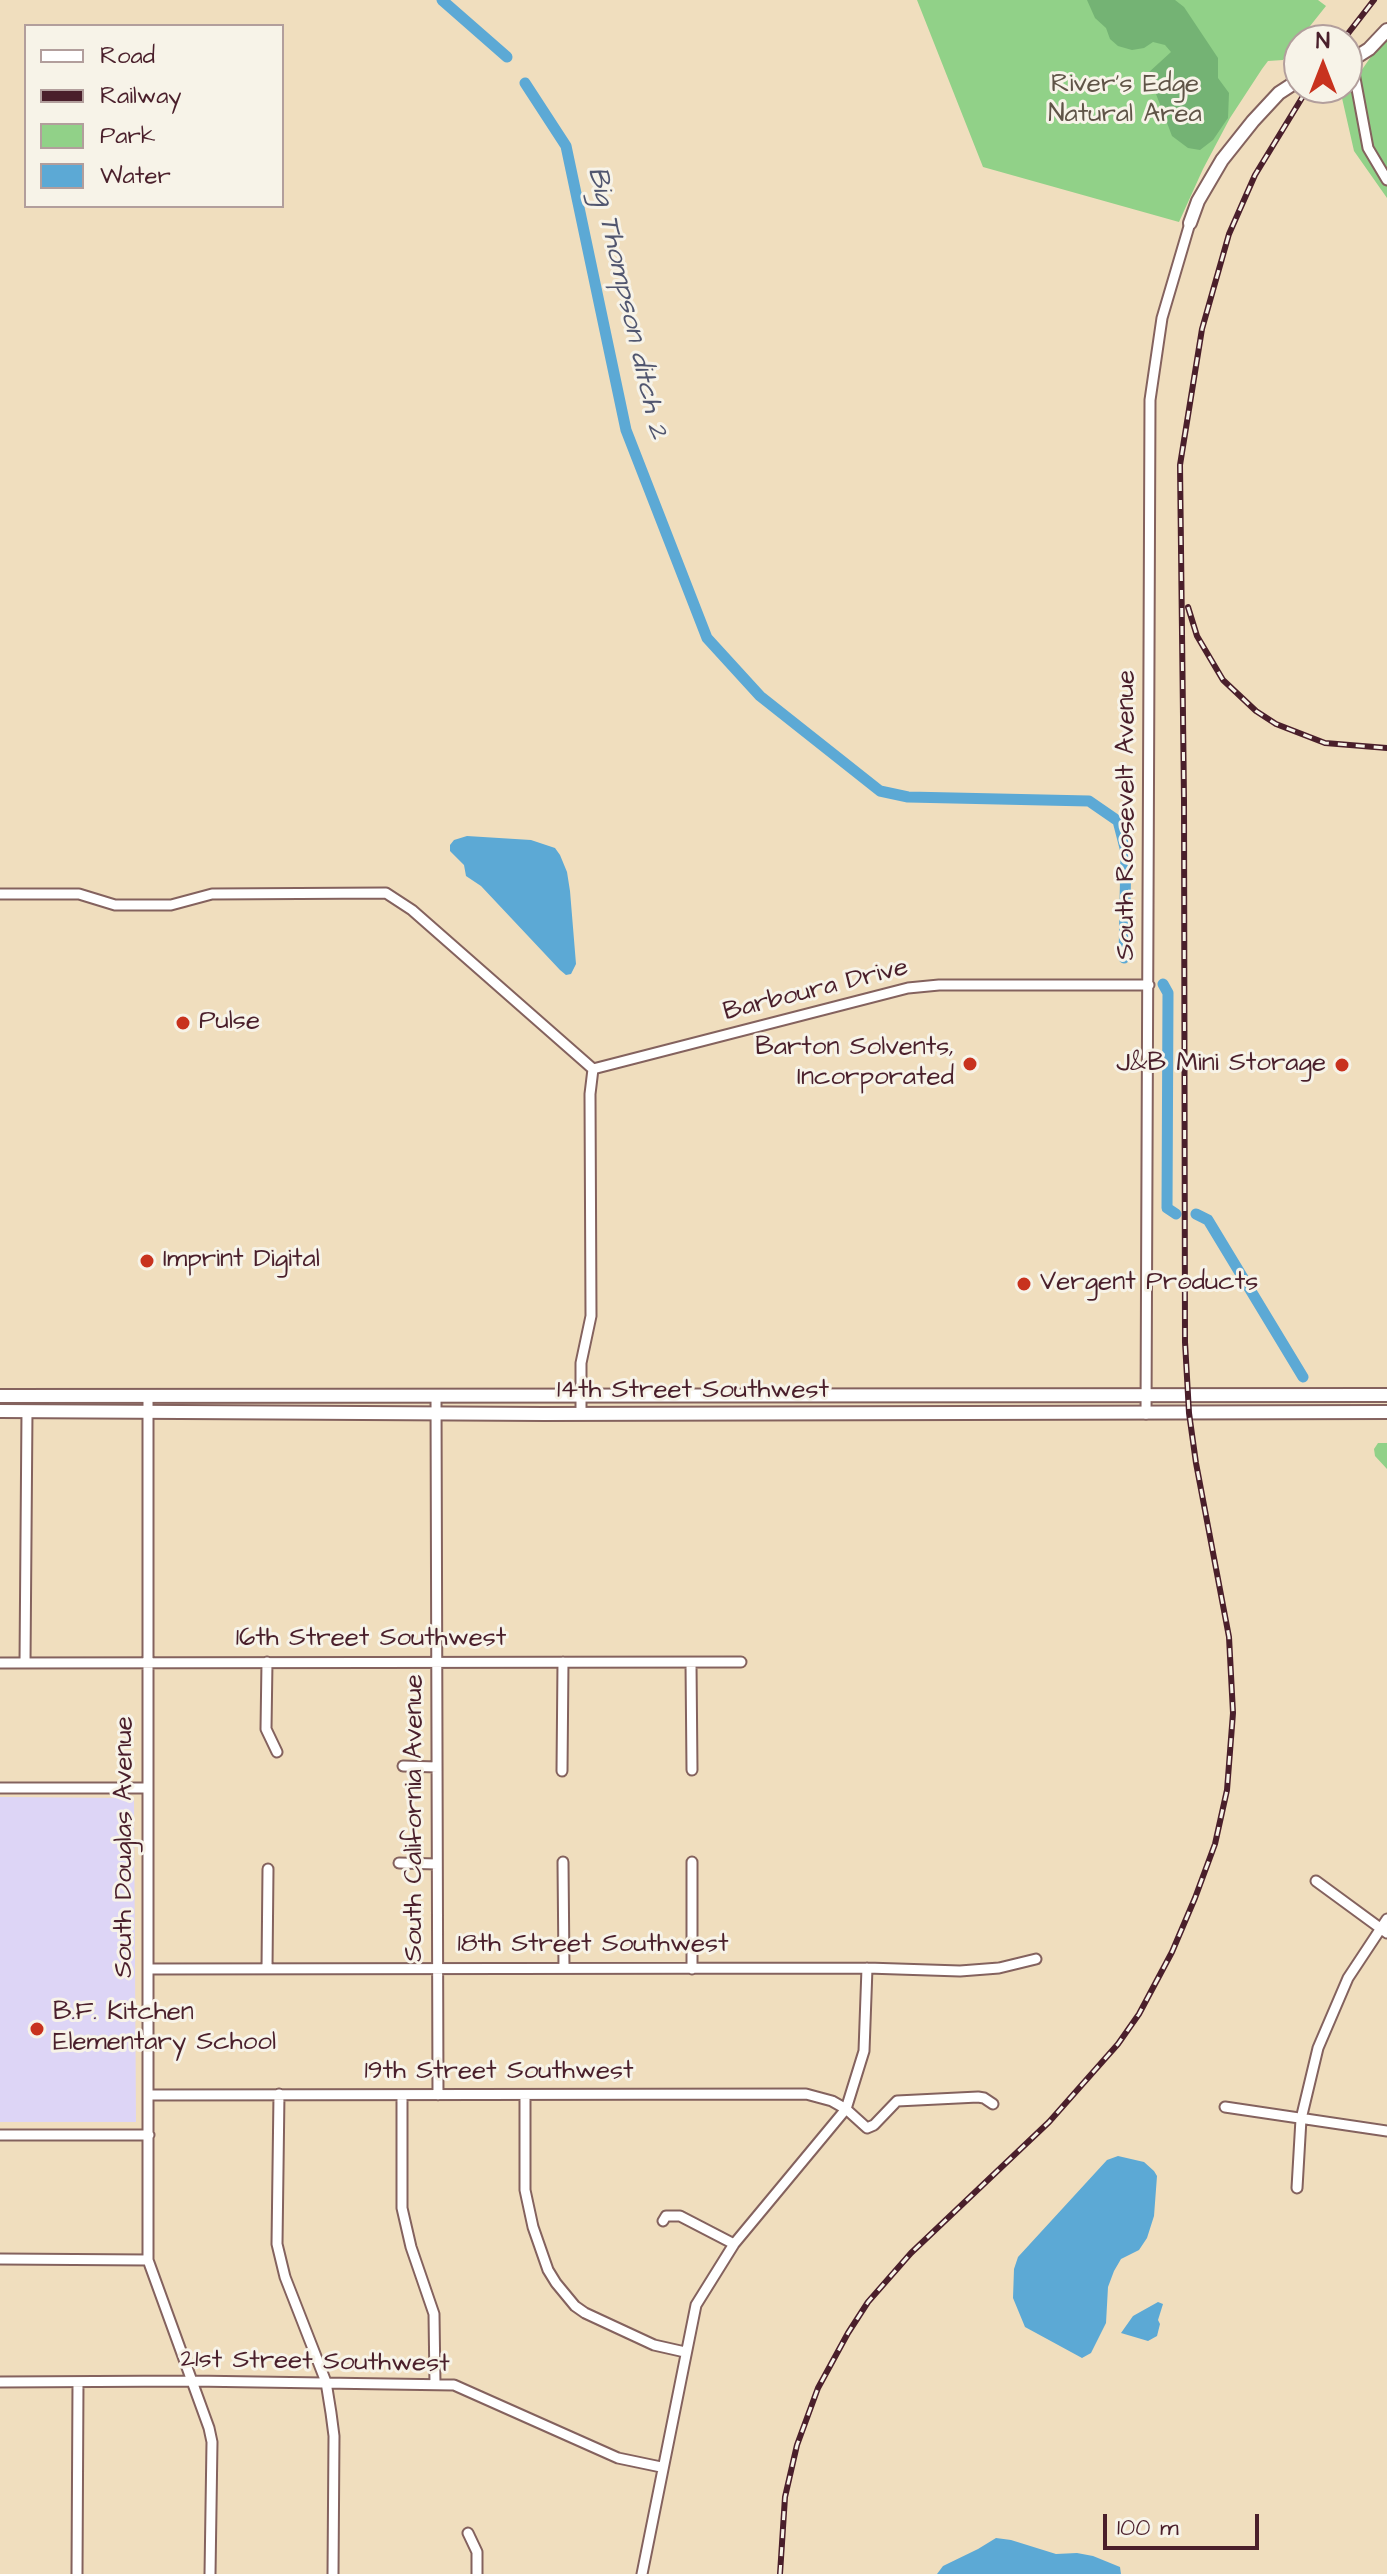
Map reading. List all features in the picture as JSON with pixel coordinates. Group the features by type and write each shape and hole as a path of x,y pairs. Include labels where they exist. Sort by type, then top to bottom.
{"main road":[{"path":"1363,51 1387,30"},
{"path":"1190,223 1198,201 1222,160 1283,90"},
{"name":"14th Street Southwest","path":"0,1396 1387,1395"},
{"name":"14th Street Southwest","path":"0,1411 436,1414 1387,1412"}],"street":[{"path":"1359,104 1368,148 1387,180"},
{"name":"South Roosevelt Avenue","path":"1146,1414 1150,400 1162,318 1190,223"},
{"path":"0,894 79,894 115,905 171,905 212,894 386,893 412,910 593,1069 590,1094 591,1316 581,1363 581,1414"},
{"name":"Barboura Drive","path":"593,1069 908,988 939,985 1149,985"},
{"name":"South Douglas Avenue","path":"148,1396 148,2260 212,2442 210,2574"},
{"name":"South California Avenue","path":"436,1397 438,2095"},
{"path":"25,1663 27,1411"},
{"path":"267,1662 266,1729 277,1752"},
{"path":"562,1771 563,1662"},
{"name":"16th Street Southwest","path":"0,1663 741,1662"},
{"path":"691,1663 692,1770"},
{"path":"403,1766 437,1767"},
{"path":"0,1788 147,1788"},
{"path":"563,1862 564,1968"},
{"path":"692,1862 692,1969"},
{"path":"399,1863 437,1864"},
{"path":"267,1968 268,1869"},
{"path":"1316,1881 1383,1930"},
{"path":"1297,2188 1301,2119 1309,2079 1325,2028 1348,1978 1383,1930 1387,1919"},
{"name":"18th Street Southwest","path":"148,1969 867,1968 960,1971 999,1968 1036,1959"},
{"path":"642,2574 661,2467 696,2305 734,2244 846,2109 864,2051 867,1968"},
{"path":"279,2094 277,2244 285,2277 326,2382 334,2436 333,2574"},
{"name":"19th Street Southwest","path":"149,2095 806,2094 846,2109 867,2128 874,2125 897,2101 978,2097 993,2104"},
{"path":"402,2095 402,2208 411,2247 434,2314 435,2384"},
{"path":"525,2095 525,2190 533,2227 548,2270 556,2283 575,2306 598,2320 654,2345 685,2352"},
{"path":"1225,2107 1387,2131"},
{"path":"0,2135 149,2135"},
{"path":"663,2221 666,2216 680,2216 734,2244"},
{"path":"0,2259 148,2260"},
{"name":"21st Street Southwest","path":"0,2382 454,2385 618,2458 661,2467"},
{"path":"77,2574 78,2382"},
{"path":"468,2533 477,2552 477,2574"}],"shaded area":[{"path":"0,1797 134,1798 136,2122 0,2122"}],"green space":[{"name":"River's Edge Natural Area","path":"917,0 1318,0 1326,6 1312,24 1283,24 1283,60 1268,61 1230,118 1179,222 983,167"},
{"path":"1087,0 1175,0 1184,7 1218,58 1218,78 1229,93 1228,118 1213,140 1200,150 1188,148 1172,136 1148,73 1171,52 1165,45 1153,42 1144,48 1132,50 1118,46 1095,18"},
{"path":"1387,34 1387,198 1354,151 1343,104 1363,104 1363,68"},
{"path":"1378,1443 1387,1443 1387,1469 1375,1456 1374,1449"}],"water":[{"path":"467,836 531,840 555,848 567,872 570,891 576,964 571,974 566,975 560,970 481,886 466,876 464,865 450,851 450,845 454,840"},
{"path":"1118,2156 1144,2162 1157,2176 1154,2216 1147,2238 1139,2250 1121,2259 1114,2271 1108,2287 1106,2323 1091,2353 1082,2358 1025,2327 1013,2298 1014,2269 1018,2257 1107,2160"},
{"path":"1158,2302 1163,2304 1157,2336 1148,2341 1121,2333 1133,2316"},
{"path":"996,2538 1056,2554 1093,2556 1120,2567 1121,2574 937,2574 943,2566"}],"waterway":[{"name":"Big Thompson ditch 2","path":"442,0 507,57"},
{"name":"Big Thompson ditch 2","path":"525,83 566,146 626,430 707,638 760,696 880,791 908,797 1089,801 1118,821 1126,852 1124,958"},
{"name":"Big Thompson ditch 2","path":"1163,984 1168,993 1167,1208 1176,1214"},
{"name":"Big Thompson ditch 2","path":"1196,1214 1208,1220 1303,1377"}],"railway":[{"path":"1355,24 1374,0"},
{"path":"780,2574 785,2497 797,2445 818,2388 848,2333 868,2302 911,2253 1049,2122 1118,2044 1139,2014 1172,1952 1195,1898 1215,1844 1227,1790 1233,1713 1229,1637 1196,1463 1189,1413 1185,1342 1180,465 1202,329 1229,234 1255,175 1298,104"},
{"path":"1188,607 1197,636 1223,680 1256,711 1276,724 1325,743 1387,748"}],"place":[{"name":"Pulse","path":"183,1023"},
{"name":"Barton Solvents, Incorporated","path":"970,1064"},
{"name":"J&B Mini Storage","path":"1342,1065"},
{"name":"Imprint Digital","path":"147,1261"},
{"name":"Vergent Products","path":"1024,1284"},
{"name":"B.F. Kitchen Elementary School","path":"37,2029"}]}
